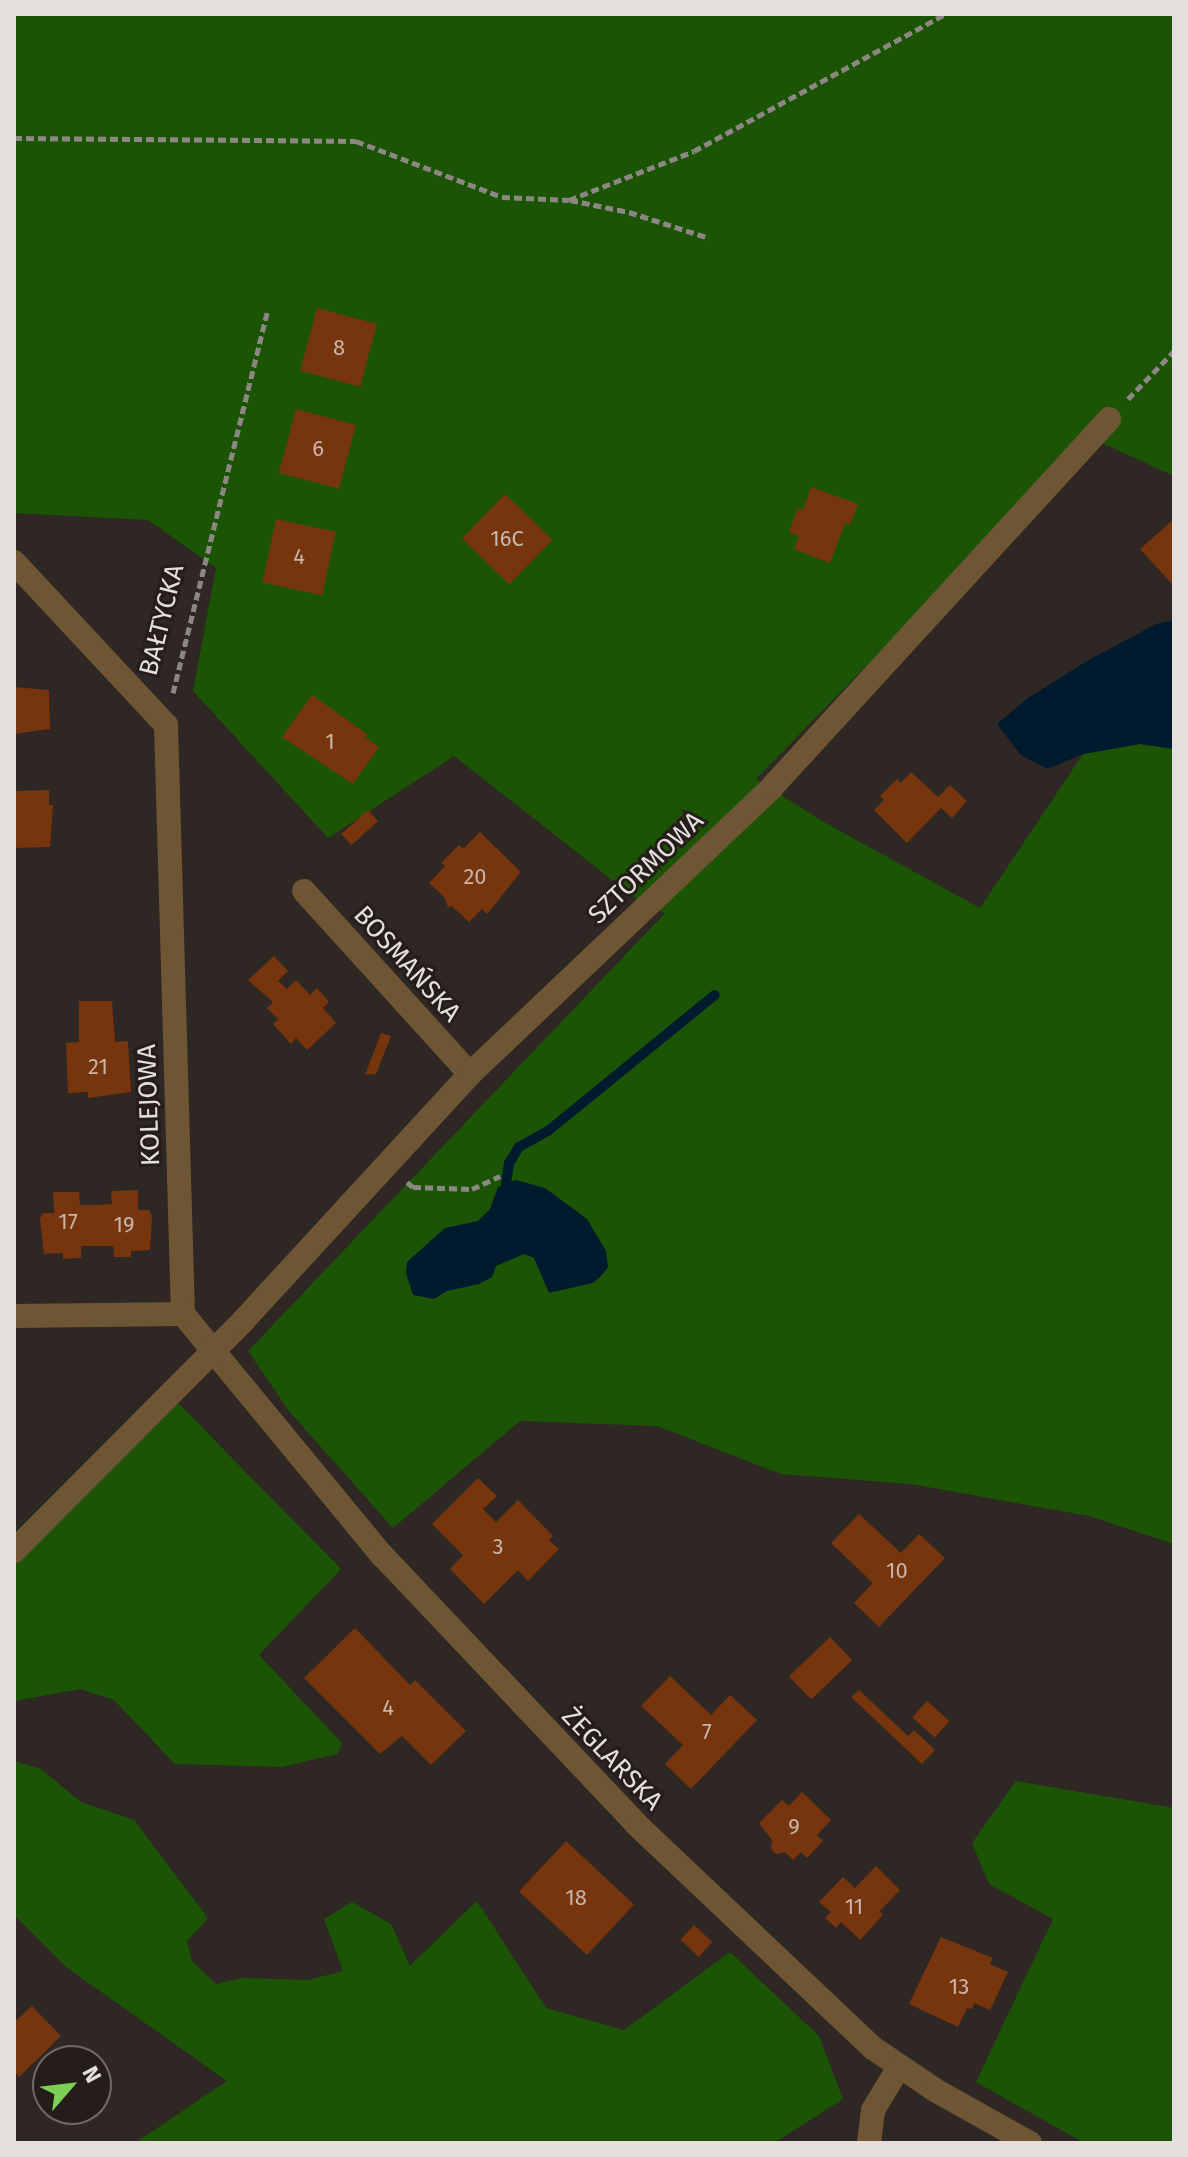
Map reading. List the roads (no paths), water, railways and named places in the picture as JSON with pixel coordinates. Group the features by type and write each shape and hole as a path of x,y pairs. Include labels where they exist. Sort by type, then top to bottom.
{"street":[{"name":"SZTORMOWA","path":"213,1350 470,1074 772,787 1109,419"},
{"name":"BAŁTYCKA","path":"14,562 166,725"},
{"name":"KOLEJOWA","path":"166,725 183,1314"},
{"name":"BOSMAŃSKA","path":"304,891 470,1074"},
{"path":"14,1316 183,1314"},
{"name":"ŻEGLARSKA","path":"183,1314 382,1555 636,1824 818,1999 899,2067 1030,2143"},
{"path":"14,1551 213,1350"},
{"path":"869,2143 873,2110 899,2067"}],"water":[{"path":"1174,620 1174,749 1140,744 1083,754 1048,769 1021,755 997,724 1028,698 1085,662 1156,624"},
{"path":"516,1180 545,1188 587,1219 606,1251 608,1267 601,1276 593,1283 549,1293 534,1258 524,1254 496,1266 492,1277 479,1284 447,1291 434,1299 413,1295 406,1273 407,1262 445,1228 478,1221 490,1209 498,1187"}],"waterway":[{"path":"506,1184 509,1163 519,1147 548,1131 715,995"}]}
